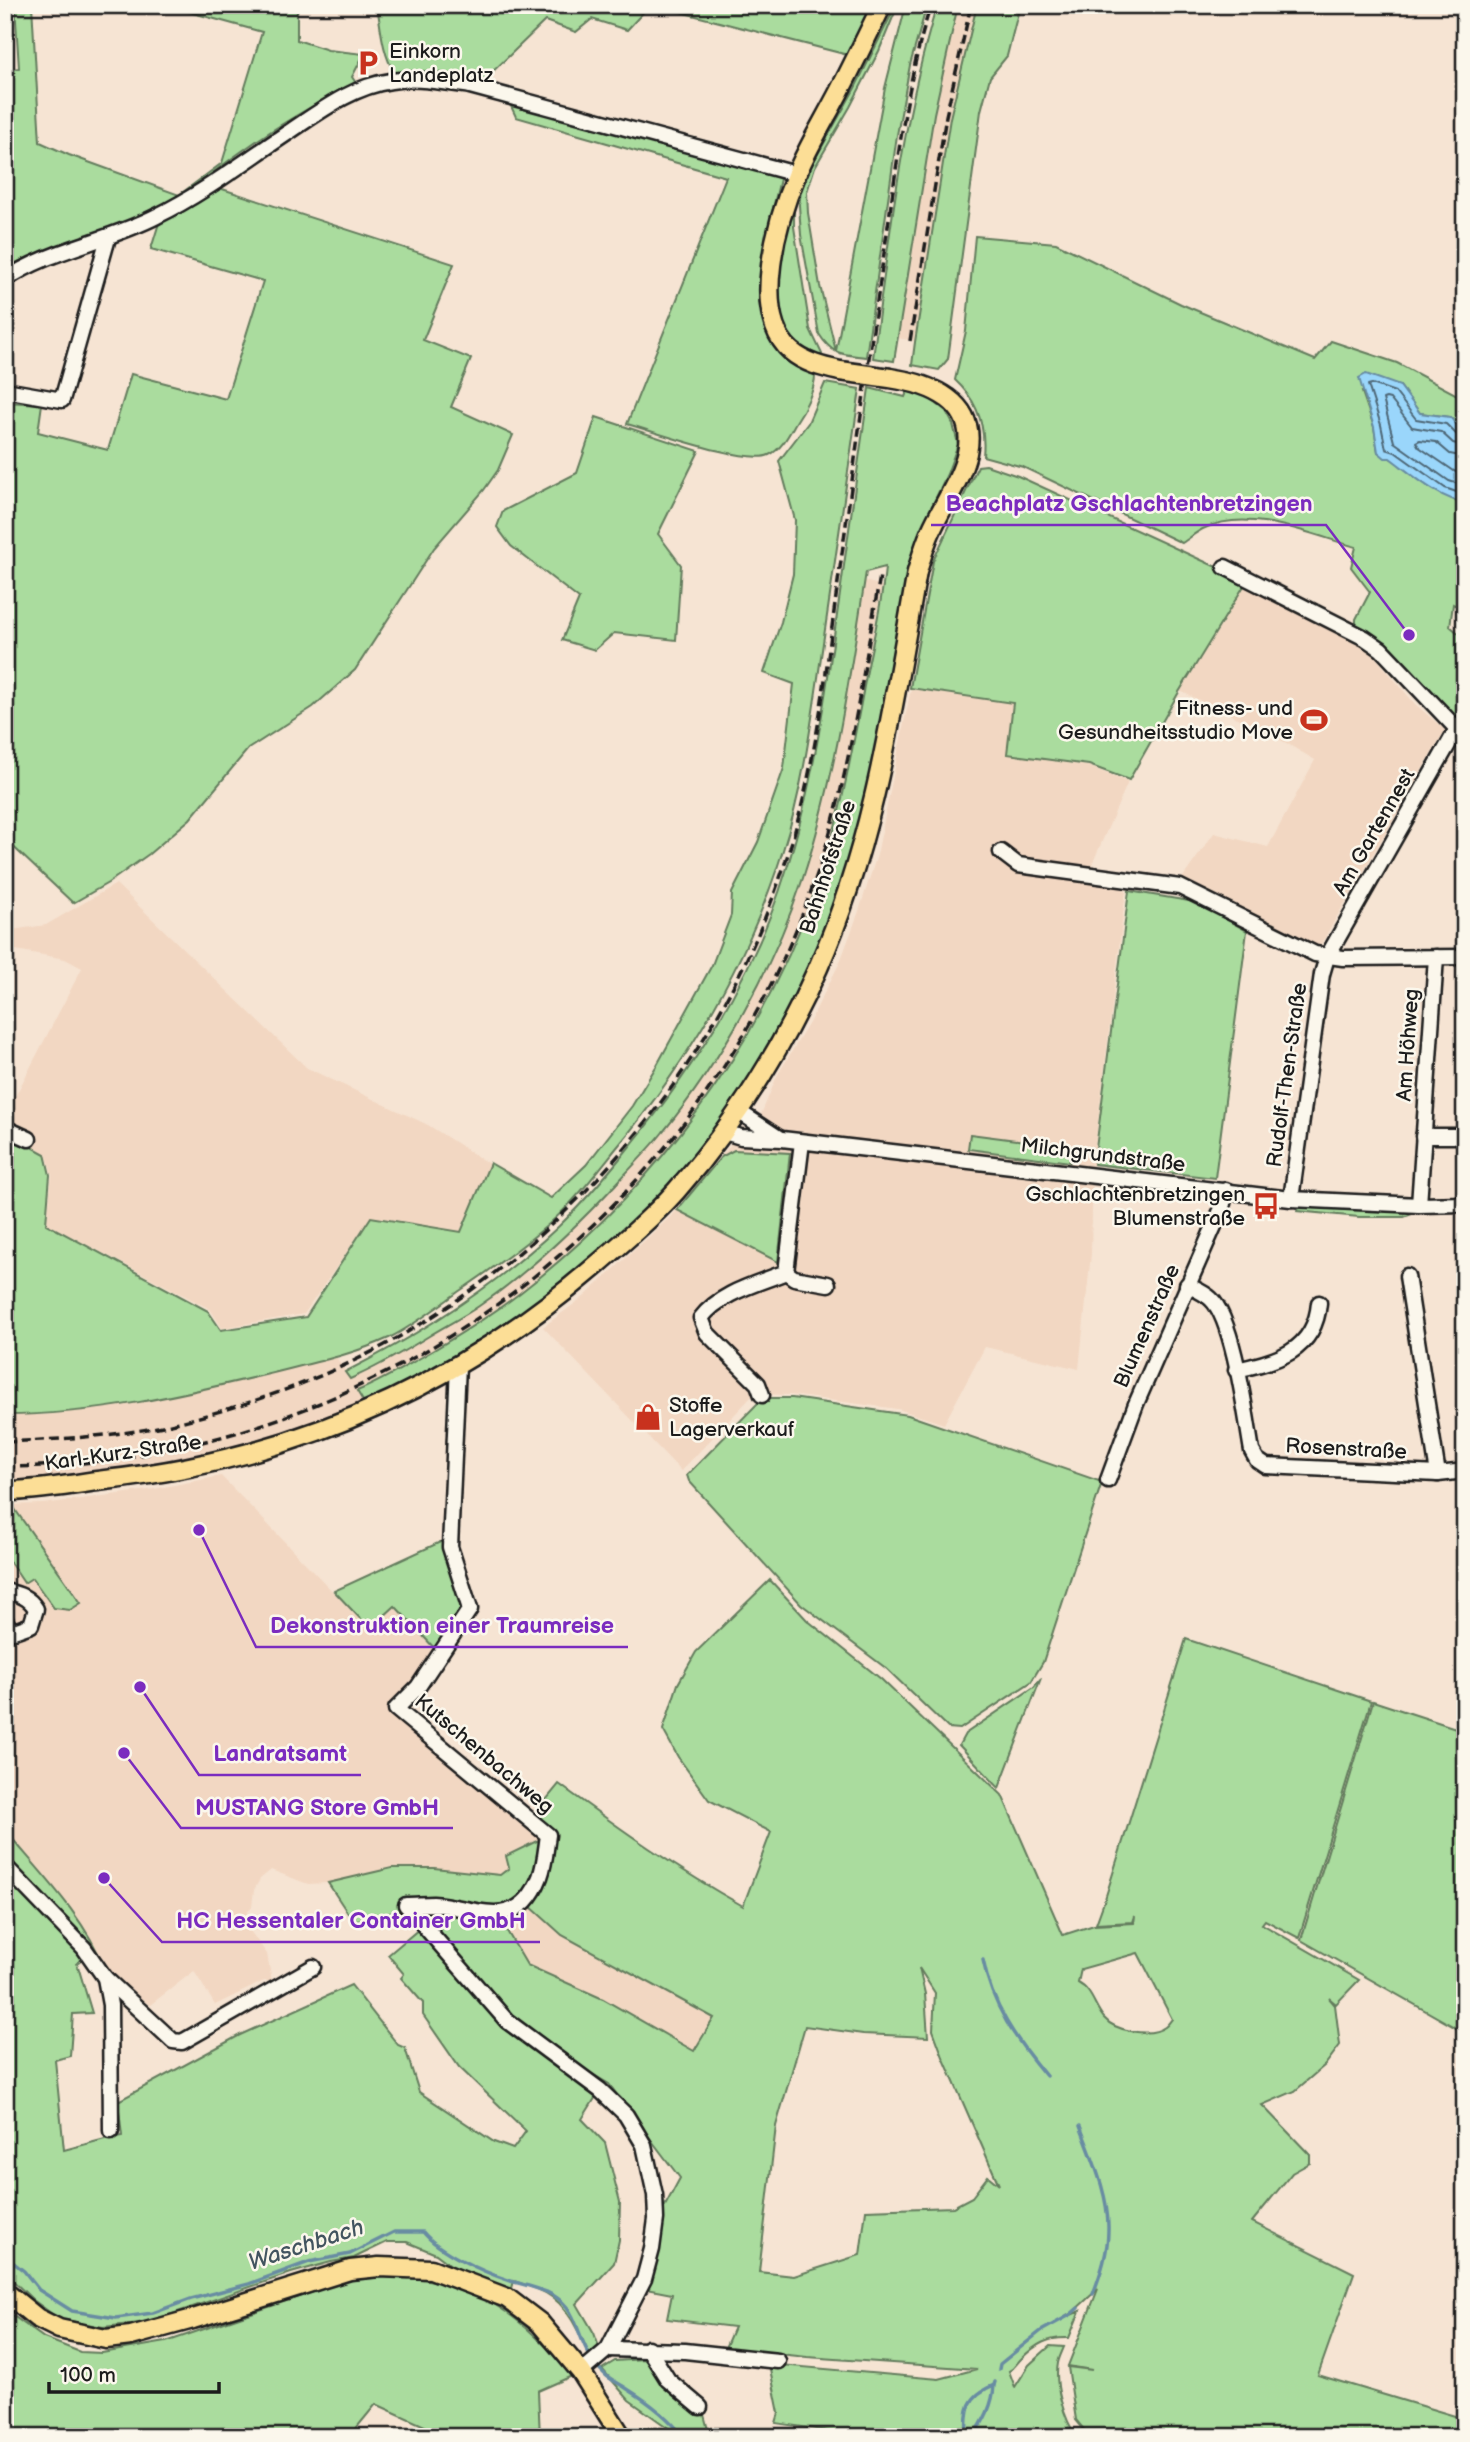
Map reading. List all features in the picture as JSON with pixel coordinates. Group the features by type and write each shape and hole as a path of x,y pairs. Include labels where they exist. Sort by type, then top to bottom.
{"main road":[{"name":"Bahnhofstraße","path":"458,1364 527,1321 611,1253 674,1193 724,1132 791,1025 840,913 870,821 917,572 930,533 966,456 967,429 953,403 933,388 890,378 840,371 816,365 798,356 783,342 772,318 769,290 783,212 796,174 882,5"},
{"name":"Karl-Kurz-Straße","path":"5,1490 149,1475 246,1455 334,1426 424,1385 458,1364"},
{"path":"5,2292 37,2318 60,2329 106,2339 131,2336 193,2319 349,2270 379,2267 431,2269 508,2298 540,2322 580,2372 619,2435"}],"street":[{"path":"5,280 20,269 108,238 180,204 324,109 358,90 390,81 432,80 470,86 796,174"},
{"path":"5,390 62,400 108,238"},
{"name":"Am Gartennest","path":"1225,567 1365,638 1381,649 1461,724 1327,957"},
{"name":"Rudolf-Then-Straße","path":"1001,852 1018,865 1180,887 1315,954 1327,957 1465,957"},
{"name":"Rudolf-Then-Straße","path":"1291,1199 1322,974 1327,957"},
{"name":"Am Höhweg","path":"1419,1205 1436,957"},
{"name":"Milchgrundstraße","path":"738,1111 780,1139"},
{"path":"5,1128 29,1139"},
{"name":"Milchgrundstraße","path":"724,1132 741,1137 780,1139 1291,1199 1465,1205"},
{"path":"1423,1136 1465,1136"},
{"path":"786,1272 802,1142"},
{"name":"Blumenstraße","path":"1108,1480 1136,1404 1222,1208 1226,1190"},
{"path":"786,1272 794,1278 828,1284"},
{"path":"762,1395 758,1384 707,1333 701,1318 710,1307 733,1293 786,1272"},
{"path":"1407,1276 1438,1474"},
{"name":"Rosenstraße","path":"1187,1285 1211,1298 1224,1315 1252,1451 1257,1460 1266,1466 1438,1474 1465,1471"},
{"path":"1237,1370 1272,1363 1293,1351 1308,1335 1318,1313 1319,1303"},
{"name":"Kutschenbachweg","path":"458,1364 450,1547 470,1609 418,1687 396,1709 548,1835 541,1876 530,1896 514,1910 495,1915 433,1904 406,1905 507,2021 600,2090 626,2115 644,2146 655,2195 656,2219 644,2279 608,2348 580,2372"},
{"path":"5,1591 19,1594 31,1601 36,1609 31,1625 24,1628 15,1631 5,1620"},
{"path":"5,1866 84,1948 105,1978 173,2041 182,2042 313,1967"},
{"path":"105,1978 110,2005 111,2131"},
{"path":"608,2348 648,2348 778,2361"},
{"path":"648,2348 668,2380 700,2407"}],"shaded area":[{"path":"958,5 977,5 950,118 915,341 898,338 934,114"},
{"path":"865,581 882,586 851,755 818,882 783,967 711,1094 675,1143 592,1233 487,1318 377,1383 357,1391 366,1406 257,1444 162,1465 43,1483 5,1483 5,1415 43,1415 108,1407 336,1357 350,1379 374,1369 479,1305 582,1220 664,1132 735,1025 771,960 803,880 822,816"},
{"path":"1248,581 1365,645 1415,704 1445,730 1317,951 1181,880 1214,833 1268,847 1315,760 1269,733 1180,691"},
{"path":"911,689 1013,703 1007,754 1088,766 1128,782 1090,869 1126,891 1093,1164 1091,1254 1079,1369 985,1347 944,1424 898,1409 790,1395 754,1394 681,1471 543,1327 585,1296 671,1216 732,1143 758,1122 777,1076 809,1023 840,962 859,911 877,855"},
{"path":"116,884 307,1068 428,1125 489,1164 461,1232 371,1217 304,1314 222,1328 210,1309 47,1224 52,1175 46,1154 5,1130 5,1116 82,968 65,959 5,948 5,931 46,925"},
{"path":"221,1476 370,1630 395,1607 436,1652 414,1684 388,1708 543,1838 500,1875 434,1868 392,1868 328,1883 308,1884 271,1870 260,1879 254,1890 252,1906 242,1920 267,1954 272,1981 264,1981 215,2005 194,1971 150,2005 119,1984 90,1938 5,1849 5,1505 43,1504 149,1490"},
{"path":"530,1905 562,1935 715,2018 694,2052 603,1999 527,1965 501,1921 515,1918"}],"green space":[{"path":"15,5 32,5 40,142 179,195 222,163 262,32 164,5 297,5 297,40 328,50 364,54 352,77 356,83 272,131 168,204 138,220 43,252 6,268 9,233 5,229 5,70 19,68"},
{"path":"377,5 650,5 627,30 592,19 576,32 545,21 482,82 420,72 395,74 385,49"},
{"path":"653,5 872,5 848,55"},
{"path":"898,5 879,51 815,167 807,192 820,286 836,351 819,334 801,235 799,205 805,177"},
{"path":"906,5 927,5 910,65 897,135 866,357 844,354 836,351 885,88"},
{"path":"937,5 958,5 934,114 894,361 873,358 906,136 914,92"},
{"path":"977,5 1020,5 1007,56 990,77 981,111 948,359 939,370 912,365 950,118"},
{"path":"510,104 773,174 780,179 762,255 759,303 766,332 781,351 790,362 815,372 814,385 806,405 778,449 769,455 758,457 742,455 700,446 627,424 726,177 516,117"},
{"path":"800,180 794,207 794,227 810,329 822,354 818,359 789,338 777,313 780,254"},
{"path":"216,187 454,264 423,340 471,359 451,407 513,435 498,470 434,548 355,670 313,707 248,749 190,819 149,854 108,883 73,903 5,839 5,402 42,404 38,432 108,450 131,374 226,399 263,281 151,249 159,223"},
{"path":"975,236 1056,243 1181,304 1315,360 1331,341 1397,363 1465,399 1465,435 1450,417 1420,413 1400,386 1362,392 1374,427 1378,452 1457,502 1465,502 1465,610 1453,604 1450,626 1465,639 1465,711 1459,719 1450,718 1356,628 1356,619 1370,592 1351,567 1356,547 1281,525 1241,520 1205,528 1182,543 1023,467 983,456 983,434 979,415 970,397 955,380 966,331"},
{"path":"825,383 860,389 811,726 797,801 769,891 734,971 691,1046 641,1117 583,1189 549,1224 493,1268 389,1338 332,1358 174,1396 73,1411 5,1415 5,1132 45,1154 50,1175 46,1224 208,1311 221,1330 306,1317 371,1217 461,1232 490,1163 551,1198 586,1165 632,1106 712,965 731,915 732,893 758,842 784,768 794,684 764,673 793,574 795,520 779,461 808,423"},
{"path":"869,388 905,397 908,390 929,398 946,411 953,424 958,444 919,534 878,756 830,924 781,1028 724,1118 664,1191 625,1232 574,1276 492,1336 366,1406 357,1391 422,1357 520,1293 570,1252 616,1207 659,1160 699,1109 766,1001 794,943 833,836 879,614 885,567 866,572 833,765 803,878 762,978 705,1075 658,1139 585,1216 534,1264 473,1310 390,1359 350,1379 345,1372 402,1341 484,1288 535,1248 568,1217 594,1190 676,1087 740,983 773,909 795,840 810,779 827,685"},
{"path":"596,417 699,451 658,534 681,565 676,640 614,633 595,650 562,640 579,599 511,546 497,527 503,511 577,473"},
{"path":"986,465 1018,476 1247,581 1129,780 1089,765 1007,754 1013,703 910,688 933,561 978,466"},
{"path":"1129,891 1195,902 1247,931 1215,1178 1094,1164"},
{"path":"970,1134 1072,1147 1070,1162 968,1149"},
{"path":"734,1150 790,1153 778,1262 677,1210 721,1157"},
{"path":"1298,1206 1420,1211 1404,1217 1359,1217 1297,1211"},
{"path":"769,1398 792,1398 908,1415 1102,1482 1043,1662 1031,1682 960,1729 948,1728 887,1669 801,1604 689,1481 687,1475 758,1403"},
{"path":"5,1508 14,1508 81,1603 70,1610 54,1608 32,1578 24,1583 5,1555"},
{"path":"449,1538 461,1603 459,1616 437,1651 395,1606 370,1629 334,1591"},
{"path":"770,1580 807,1620 881,1679 1002,1795 1063,1935 1094,1925 1134,1923 1135,1916 1133,1922 1096,1924 1186,1639 1371,1701 1299,1938 1265,1920 1262,1924 1359,1980 1336,2004 1329,1998 1335,2005 1340,2045 1325,2065 1295,2091 1262,2105 1310,2155 1310,2163 1292,2173 1252,2222 1354,2273 1318,2375 1465,2419 1465,2437 1090,2437 1076,2420 1068,2367 1092,2370 1068,2366 1098,2289 1062,2319 1080,2311 1069,2338 1049,2340 1037,2346 1009,2371 1015,2387 1029,2365 1050,2346 1064,2347 1058,2363 1059,2391 1068,2421 1077,2437 841,2437 842,2433 776,2423 779,2413 769,2364 939,2379 977,2369 807,2357 725,2348 734,2327 667,2319 672,2294 646,2289 658,2219 680,2178 609,2084 503,2021 413,1908 353,1921 328,1883 392,1868 434,1868 500,1875 509,1868 506,1856 543,1838 532,1817 559,1784 649,1848 743,1906 771,1832 709,1800 678,1757 663,1730 678,1684 696,1652","holes":["530,1906 562,1935 714,2018 694,2051 603,1999 527,1965 501,1921","1138,1953 1172,2019 1165,2027 1151,2032 1133,2032 1109,2023 1090,1994 1078,1983 1081,1969","919,1968 935,1993 933,2030 999,2185 988,2176 972,2197 953,2207 866,2210 860,2255 794,2276 759,2272 776,2126 805,2026 863,2034 928,2037 925,1994"]},
{"path":"1041,1678 999,1788 959,1745 965,1734 1034,1687"},
{"path":"1373,1701 1465,1731 1465,2033 1301,1940"},
{"path":"5,1830 73,1912 96,1948 104,1967 5,1858"},
{"path":"5,1872 76,1949 82,1959 77,1963 92,2013 73,2014 70,2056 55,2060 64,2150 122,2136 118,2101 240,2035 351,1985 398,2045 405,2048 419,2092 494,2142 513,2149 526,2131 459,2067 423,2015 423,2003 401,1978 404,1974 388,1955 419,1929 501,2027 597,2095 582,2119 605,2143 620,2202 619,2240 614,2263 577,2304 599,2347 589,2357 566,2310 545,2293 514,2281 511,2292 452,2266 436,2254 407,2242 387,2242 354,2258 291,2273 149,2322 103,2327 59,2319 33,2300 5,2273"},
{"path":"393,2276 422,2279 472,2293 515,2318 553,2354 572,2376 538,2391 540,2437 449,2437 376,2404 349,2437 5,2437 5,2310 44,2338 80,2352 102,2353 166,2342 345,2281"},
{"path":"644,2359 703,2411 710,2437 681,2437 629,2400 602,2369 615,2361"}],"water":[{"path":"1366,374 1400,386 1420,413 1450,417 1463,432 1465,502 1446,497 1378,452 1374,427 1359,378"}],"waterway":[{"path":"983,1960 992,1992 1007,2022 1046,2076"},
{"path":"1080,2126 1099,2177 1108,2217 1105,2254 1093,2294"},
{"name":"Waschbach","path":"5,2256 24,2271 39,2290 72,2311 116,2318 153,2313 191,2299 249,2284 309,2262 350,2254 394,2232 423,2232 440,2247 474,2267 540,2289 561,2301 571,2313 591,2357"},
{"path":"999,2369 1000,2364 1041,2331 1078,2308"},
{"name":"Waschbach","path":"595,2363 607,2376 659,2411 684,2437"},
{"path":"967,2437 968,2412 973,2399 995,2382"},
{"path":"973,2437 987,2412 994,2385"}],"railway":[{"path":"5,1442 107,1435 195,1418 305,1382 383,1346 463,1296 538,1237 605,1171 664,1098 716,1018 758,934 791,845 813,753 899,151 915,62 931,5"},
{"path":"910,341 946,116 971,5"},
{"path":"5,1467 139,1455 268,1423 390,1371 502,1301 603,1215 690,1116 761,1003 815,880 846,768 880,576"}],"place":[{"name":"Einkorn Landeplatz","path":"368,63"},
{"name":"Beachplatz Gschlachtenbretzingen","path":"1409,635"},
{"name":"Fitness- und Gesundheitsstudio Move","path":"1314,720"},
{"name":"Gschlachtenbretzingen Blumenstraße","path":"1266,1206"},
{"name":"Stoffe Lagerverkauf","path":"648,1417"},
{"name":"Dekonstruktion einer Traumreise","path":"199,1530"},
{"name":"Landratsamt","path":"140,1687"},
{"name":"MUSTANG Store GmbH","path":"124,1753"},
{"name":"HC Hessentaler Container GmbH","path":"104,1878"}]}
